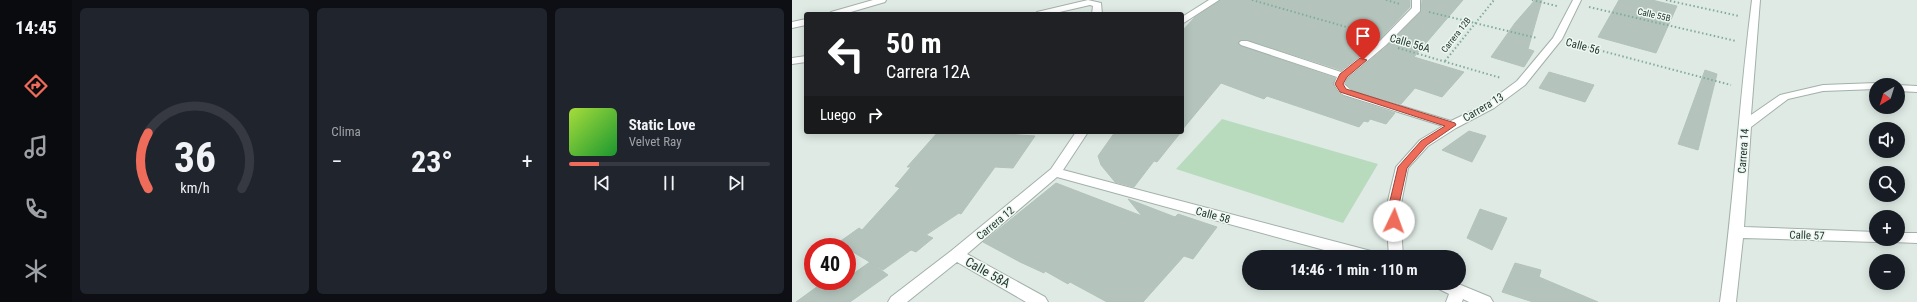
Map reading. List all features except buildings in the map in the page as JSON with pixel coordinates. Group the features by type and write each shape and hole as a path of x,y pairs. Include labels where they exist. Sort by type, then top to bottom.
{"street":[{"path":"841,12 882,0"},
{"path":"1184,20 1215,0"},
{"name":"Carrera 14","path":"1728,302 1737,232 1750,45 1756,0"},
{"path":"1048,12 1090,2 1098,6 1096,12"},
{"name":"Carrera 13","path":"1396,250 1393,209 1402,167 1424,143 1452,125 1490,106 1521,83 1557,39 1576,2"},
{"path":"1416,4 1383,43 1343,76 1339,84 1340,87 1348,93 1452,125"},
{"path":"792,25 804,22"},
{"path":"1244,43 1343,76"},
{"path":"792,61 804,59"},
{"path":"1744,126 1784,97 1824,88 1869,86"},
{"path":"1905,88 1917,89"},
{"name":"Carrera 12","path":"896,302 956,255 1055,172 1081,134"},
{"name":"Calle 58","path":"1055,172 1345,250"},
{"name":"Calle 57","path":"1737,232 1869,237"},
{"path":"1905,238 1917,238"},
{"name":"Calle 58A","path":"956,255 1040,302"},
{"path":"1456,296 1485,302"}],"path":[{"name":"Calle 56A","path":"1252,0 1374,34 1377,36 1379,41 1383,43 1521,83"},
{"name":"Carrera 12B","path":"1445,61 1494,0"},
{"name":"Calle 55B","path":"1532,0 1562,7 1576,2 1750,45"},
{"path":"1666,0 1753,19"},
{"name":"Calle 56","path":"1416,4 1474,23 1541,39 1557,39 1747,89"}],"green space":[{"path":"1222,119 1378,164 1343,223 1176,169"}],"route":[{"path":"1363,60 1343,76 1339,84 1343,90 1348,93 1452,125 1424,143 1402,167 1393,209 1394,221"}]}
